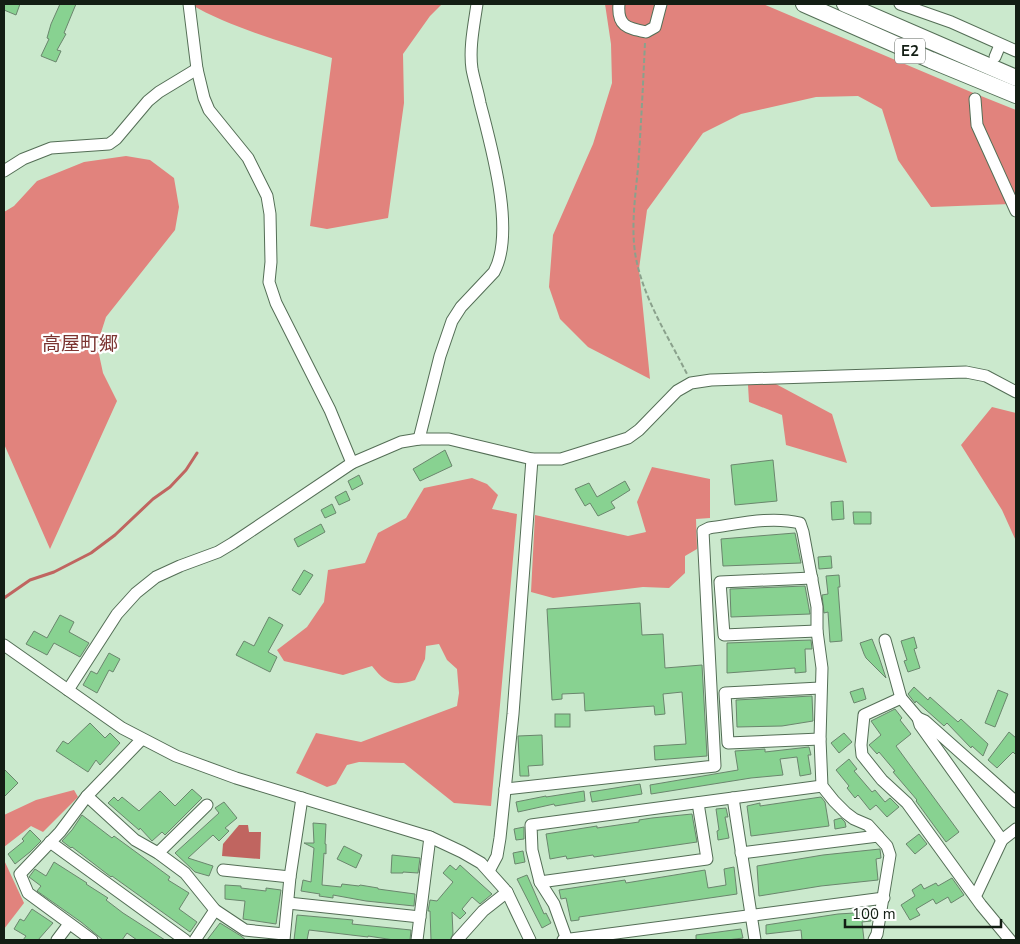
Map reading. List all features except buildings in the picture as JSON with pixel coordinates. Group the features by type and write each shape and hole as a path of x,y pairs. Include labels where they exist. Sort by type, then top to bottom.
{"highway":[{"name":"E2","path":"804,4 930,60 1016,94"},
{"name":"E2","path":"845,4 1016,78"}],"street":[{"path":"189,4 197,69 204,98 209,110 248,158 267,196 270,214 271,262 269,282 276,303 330,410 352,463"},
{"path":"419,439 440,356 452,321 498,266 502,241 502,209 492,147 472,69 472,39 477,4"},
{"path":"619,4 618,14 622,23 629,29 646,32 655,27 661,4"},
{"path":"900,4 951,22 1016,51"},
{"path":"995,57 1000,45"},
{"path":"4,171 23,159 51,148 110,144 148,101 159,92 197,69"},
{"path":"975,99 977,125 1016,211"},
{"path":"68,690 117,614 136,593 156,577 218,552 352,463 401,442 419,439 449,439 532,459 561,459 628,438 639,430 677,391 691,382 711,380 966,372 986,376 1016,392"},
{"path":"489,871 497,856 505,789 532,459"},
{"path":"505,789 715,766 703,531 709,528 763,520 787,520 800,523 817,607 817,631 822,668 820,688 822,786 846,813 868,825 887,846 890,855 878,934 874,940"},
{"path":"812,578 720,582 724,635 817,631"},
{"path":"884,640 904,704 1016,802"},
{"path":"4,645 142,739 176,756 236,778 430,837 462,852 481,863 506,892 530,940"},
{"path":"820,688 726,692 728,743 820,739"},
{"path":"901,698 864,714 862,755 882,780 907,803 974,896 1010,940"},
{"path":"918,718 920,725 1002,840"},
{"path":"92,940 28,893 20,874 50,842 87,796 142,739"},
{"path":"568,940 554,904 540,882 532,850 532,825 822,786"},
{"path":"87,796 135,840 158,853 185,873 215,910 245,930 284,937 290,877 302,798"},
{"path":"733,798 754,940"},
{"path":"540,882 707,859 698,803"},
{"path":"158,853 207,805"},
{"path":"974,896 977,894 1002,840 1016,829"},
{"path":"741,853 878,836"},
{"path":"417,940 430,837"},
{"path":"50,842 185,940"},
{"path":"223,870 290,877"},
{"path":"457,940 483,911 506,892"},
{"path":"563,940 884,898"},
{"path":"288,903 420,917"},
{"path":"195,940 215,910"},
{"path":"58,940 69,924"}],"path":[{"path":"646,32 635,197 634,245 637,264 650,301 660,325 691,382"}],"shaded area":[{"path":"190,4 442,4 430,16 403,54 404,103 388,218 327,229 310,226 332,58 241,28"},
{"path":"605,4 763,4 1016,110 1016,212 1010,204 931,207 898,160 882,109 858,96 816,97 741,114 703,133 647,210 639,269 650,379 588,347 560,319 549,287 553,235 593,144 612,83 611,44"},
{"path":"126,156 150,160 174,178 179,207 175,230 106,317 97,345 103,373 117,401 50,549 4,444 4,212 14,206 37,181 84,162"},
{"path":"774,383 832,414 847,463 786,445 782,415 749,402 748,385"},
{"path":"992,407 1016,413 1016,541 1002,510 961,445"},
{"path":"652,467 710,479 710,518 696,519 697,549 685,556 685,573 669,588 643,587 553,598 531,592 535,515 628,536 646,532 637,502"},
{"path":"472,478 487,484 498,495 492,509 517,514 491,806 454,803 404,763 359,762 347,765 336,784 327,787 296,773 316,733 361,742 457,706 459,693 457,669 447,660 439,644 426,646 425,659 415,680 401,683 386,680 372,666 343,675 284,661 277,650 307,627 324,602 328,570 365,563 378,533 406,518 424,488"},
{"path":"74,790 78,797 43,832 31,826 4,847 4,815 36,800"},
{"path":"239,825 248,825 249,832 261,832 260,859 222,856 223,844"},
{"path":"4,860 24,903 4,929"}],"waterway":[{"path":"4,598 30,580 54,572 91,553 115,535 153,499 170,487 186,470 197,453"}],"district":[{"name":"高屋町郷","path":"80,344"}]}
